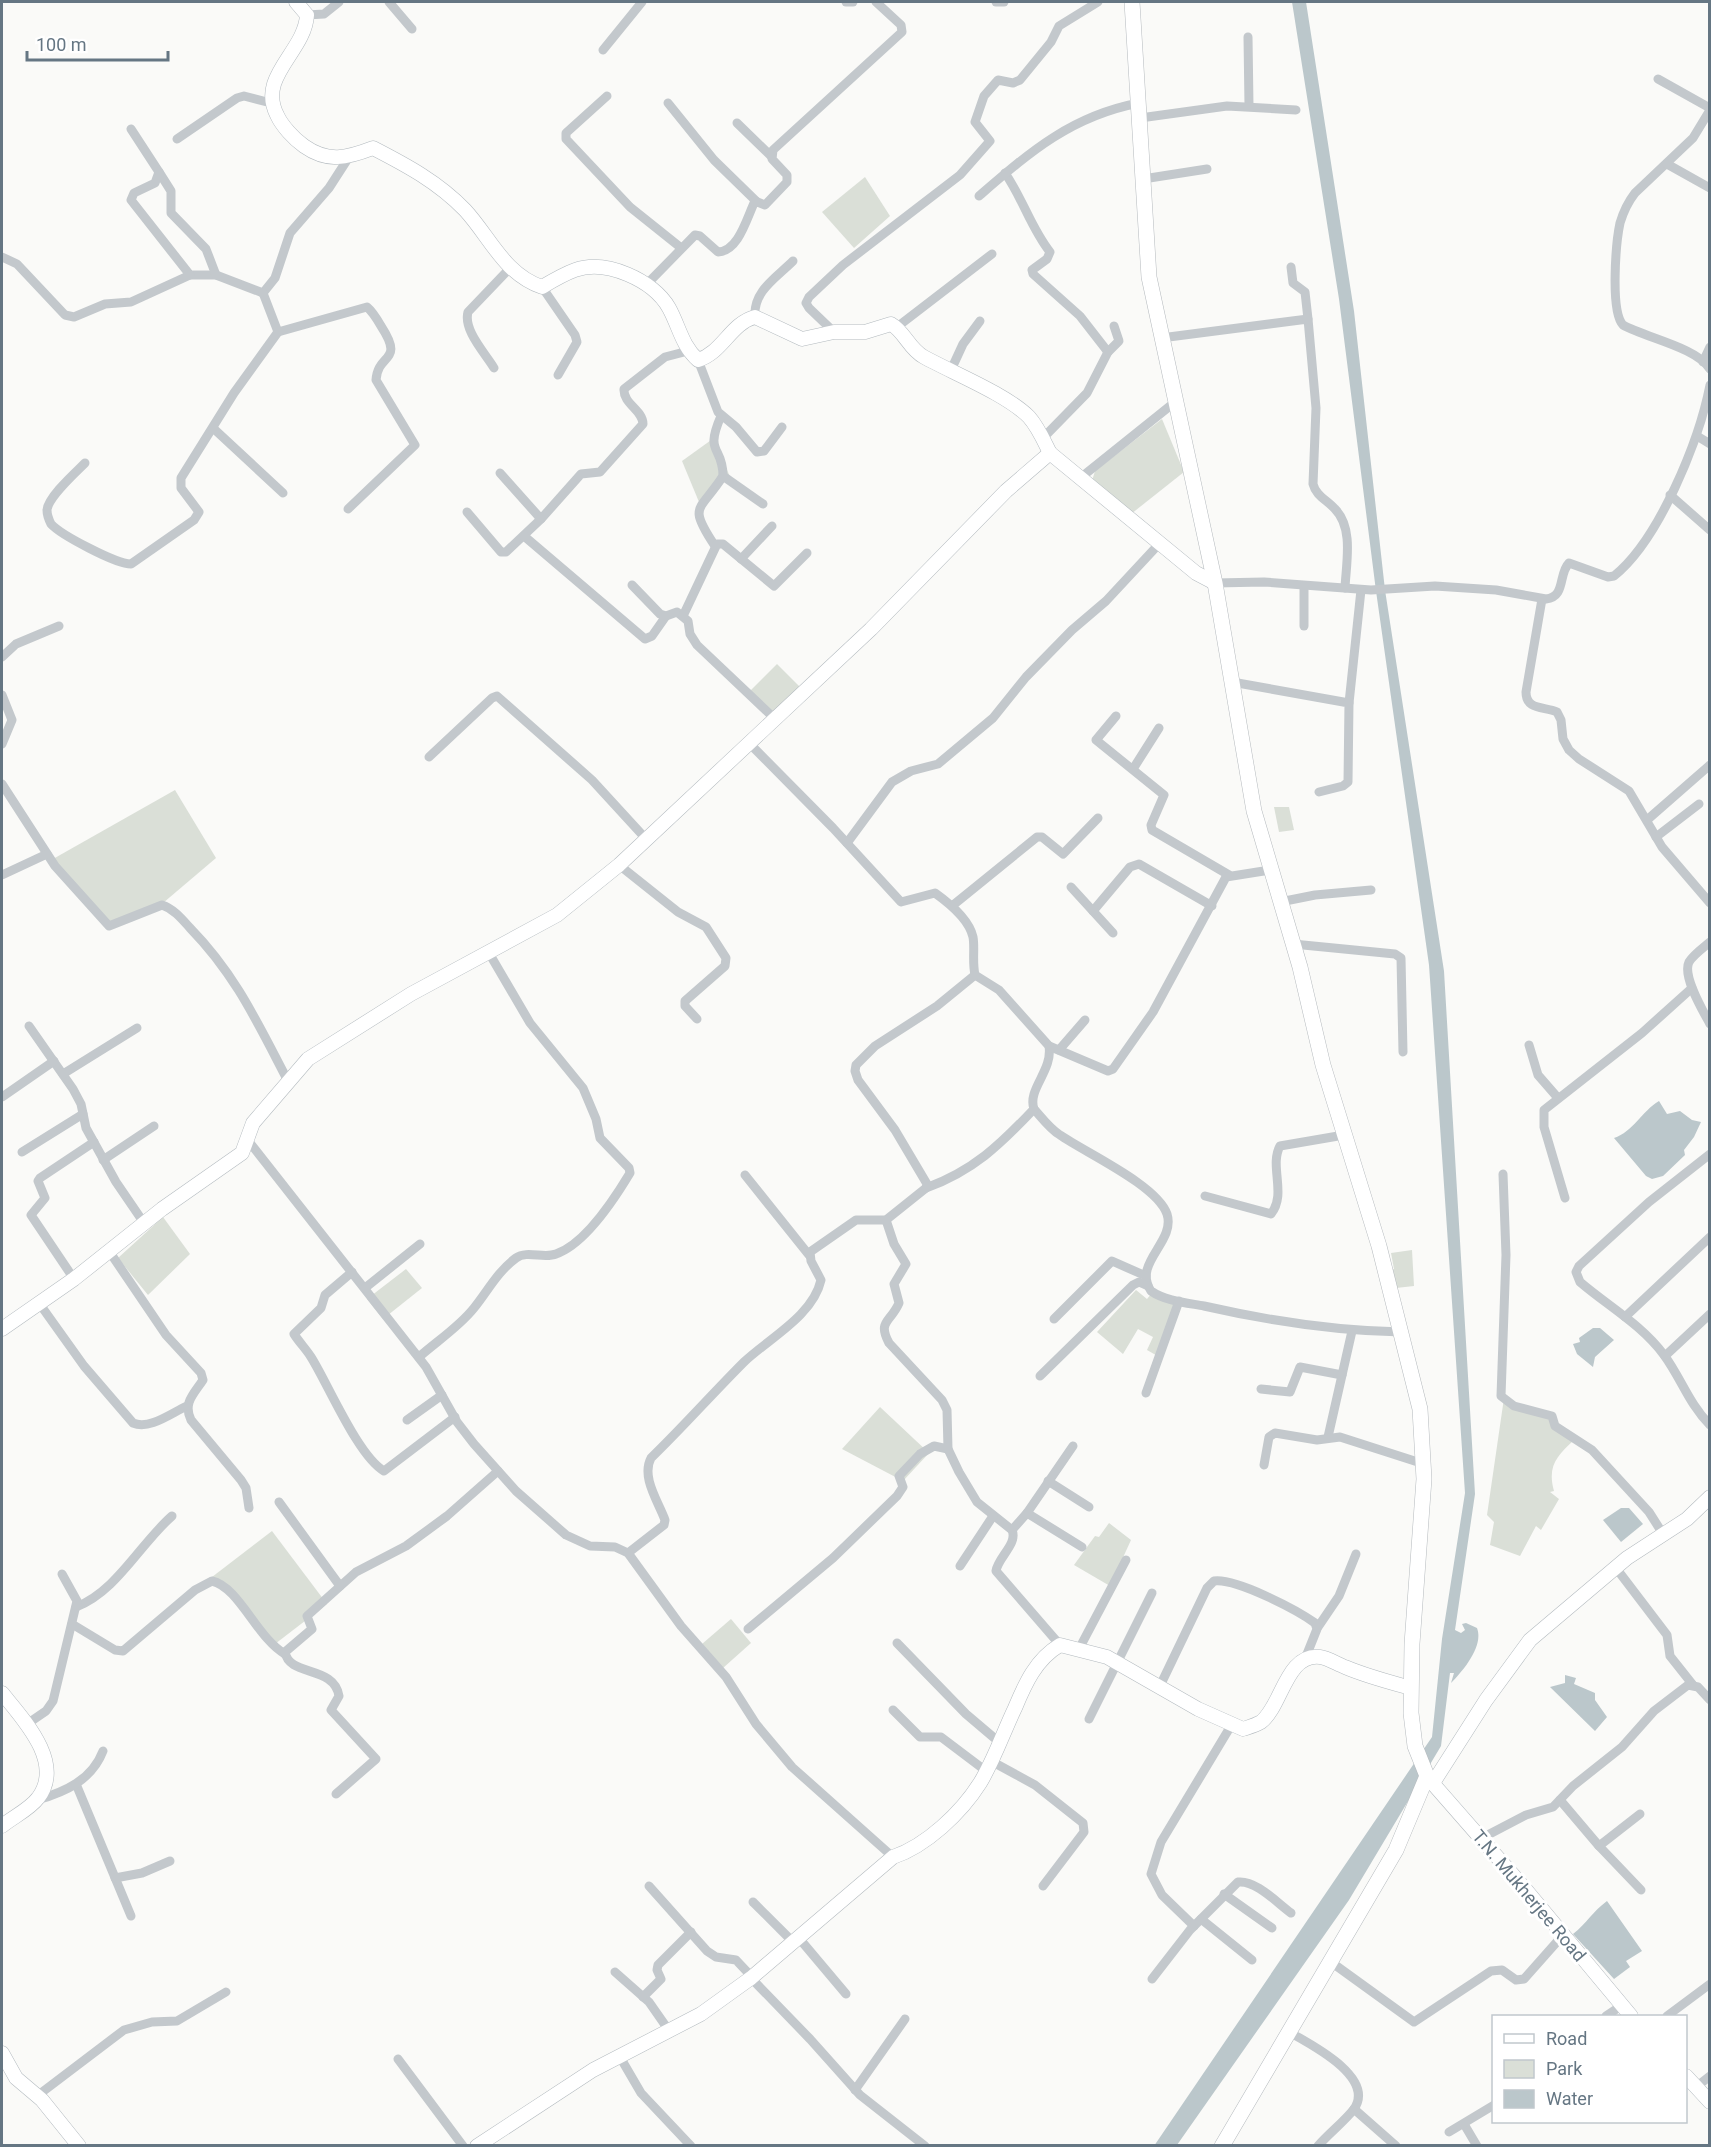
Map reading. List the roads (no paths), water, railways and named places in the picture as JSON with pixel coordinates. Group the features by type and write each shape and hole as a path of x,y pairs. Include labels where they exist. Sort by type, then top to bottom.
{"main road":[{"path":"1132,2 1146,255 1161,338 1215,583 1254,811 1293,944 1323,1065 1376,1235 1402,1332 1420,1409 1424,1464 1411,1688 1415,1746 1430,1780 1396,1850 1222,2145"}],"street":[{"path":"296,2 307,15"},
{"path":"307,15 324,14 339,2"},
{"path":"389,2 412,29"},
{"path":"603,50 642,2"},
{"path":"846,2 853,2"},
{"path":"771,156 776,147 819,106 902,32 901,26 876,2"},
{"path":"996,2 1004,2"},
{"path":"834,332 808,308 806,303 809,297 843,265 966,170 990,141 975,122 987,92 998,80 1013,83 1020,80 1051,42 1059,26 1098,2"},
{"path":"307,15 300,40 278,72 271,93 271,103 280,121 302,144 317,154 336,159 373,148 438,186 464,209 510,268 528,282 542,286 575,335 577,342 558,375"},
{"path":"1248,37 1248,106"},
{"path":"1658,79 1710,109 1693,138 1635,194 1620,223 1617,316 1628,328 1671,345 1706,365 1710,347"},
{"path":"177,139 237,98 244,96 271,103"},
{"path":"607,96 566,133 566,140 630,207 681,247"},
{"path":"668,103 714,160 756,201 765,205 789,180 771,156 737,123"},
{"path":"979,196 1030,152 1074,124 1099,113 1248,106 1296,110"},
{"path":"131,129 171,191 171,213 206,249 216,275"},
{"path":"263,292 275,278 290,233 329,188 349,157"},
{"path":"1667,164 1710,188"},
{"path":"1143,179 1207,169"},
{"path":"159,172 155,183 134,193 131,200 190,275"},
{"path":"1005,174 1024,204 1032,227 1050,252 1047,259 1032,270 1033,274 1080,316 1108,352"},
{"path":"645,285 681,247 697,235 715,251 724,251 740,236 756,201"},
{"path":"897,327 992,254"},
{"path":"2,257 17,264 65,315 74,317 105,304 131,302 190,275 216,275 263,292 278,332"},
{"path":"755,317 754,305 759,294 793,261"},
{"path":"1291,267 1293,283 1305,292 1308,319 1316,408 1313,484 1317,493 1340,514 1346,528 1345,588"},
{"path":"494,368 469,328 466,318 468,312 510,268"},
{"path":"542,286 576,269 595,268 610,269 645,285 667,305 721,416 760,452 782,427"},
{"path":"85,463 50,500 47,508 48,518 52,525 70,537 115,560 131,564 198,516 197,507 180,483 234,393 278,332 367,307 391,341 390,355 376,373 376,380 413,441 414,449 348,509"},
{"path":"467,512 501,552 506,552 542,519 581,474 600,472 644,424 642,416 625,398 624,389 665,357 710,355 744,322 755,317 802,339 834,332 854,334 891,324 897,327 916,351 1022,411 1043,438 1050,453 1079,479 1196,573 1215,583 1264,582 1366,590 1417,586 1486,589 1542,599 1556,596 1565,567 1569,563 1608,577 1617,574 1642,543 1670,495 1697,436 1710,385"},
{"path":"1161,338 1308,319"},
{"path":"951,370 963,344 980,321"},
{"path":"1043,438 1092,386 1108,352 1119,341 1114,326"},
{"path":"1079,479 1175,402"},
{"path":"721,416 712,437 723,476 763,504"},
{"path":"213,428 283,493"},
{"path":"1697,436 1710,444"},
{"path":"2,1329 74,1279 144,1223 227,1166 242,1153 253,1123 308,1059 342,1035 411,994 558,915 619,865 871,629 1006,491 1050,453"},
{"path":"500,473 542,519"},
{"path":"715,546 699,523 699,507 723,476"},
{"path":"1670,495 1710,530"},
{"path":"741,559 772,526"},
{"path":"524,536 645,639 652,636 666,616 677,612 683,616 697,645 775,719"},
{"path":"715,546 723,544 774,586 807,553"},
{"path":"847,843 892,782 911,771 927,769 938,764 993,718 1026,677 1065,636 1106,601 1159,544"},
{"path":"683,616 715,546"},
{"path":"632,585 660,614 666,616"},
{"path":"1304,586 1304,626"},
{"path":"1319,792 1343,786 1348,782 1349,703 1366,590"},
{"path":"1542,599 1526,692 1528,701 1533,706 1557,712 1561,720 1563,739 1569,750 1629,791 1656,837 1710,903"},
{"path":"2,657 16,644 59,626"},
{"path":"1232,682 1349,703"},
{"path":"2,695 12,720 2,744"},
{"path":"429,757 492,698 497,696 592,780 647,840"},
{"path":"1116,716 1096,740 1164,795 1151,825 1153,832 1229,875 1270,870"},
{"path":"1133,770 1159,728"},
{"path":"749,743 901,902 935,893 952,906 970,929 974,939 972,949 975,975"},
{"path":"1647,820 1710,765"},
{"path":"2,784 47,854 109,926 162,905 174,910 237,982 288,1081"},
{"path":"1656,837 1698,804"},
{"path":"952,906 1037,837 1042,837 1063,854 1098,818"},
{"path":"2,875 47,854"},
{"path":"1093,911 1130,867 1139,864 1212,906"},
{"path":"619,865 678,912 706,927 726,958 725,966 685,1001 685,1006 697,1019"},
{"path":"975,975 999,990 1048,1046 1108,1071 1113,1069 1153,1012 1229,875"},
{"path":"1071,887 1113,933"},
{"path":"1280,902 1315,895 1371,890"},
{"path":"1710,942 1689,964 1692,988 1710,1024"},
{"path":"1293,944 1395,954 1401,958 1403,1052"},
{"path":"419,1357 474,1309 489,1286 516,1258 523,1255 555,1255 570,1246 605,1212 630,1173 600,1138 596,1119 583,1088 530,1023 489,953"},
{"path":"926,1188 927,1184 895,1130 858,1080 856,1065 874,1046 937,1006 975,975"},
{"path":"1565,1198 1543,1120 1544,1110 1642,1033 1692,988"},
{"path":"1059,1050 1085,1020"},
{"path":"28,1026 54,1060 81,1104 86,1128 103,1160 144,1223"},
{"path":"63,1074 137,1028"},
{"path":"1529,1045 1538,1075 1558,1098"},
{"path":"1048,1046 1048,1066 1033,1096 1034,1109 1058,1134 1137,1182 1161,1204 1168,1222 1165,1237 1152,1257 1147,1281"},
{"path":"2,1097 54,1060"},
{"path":"808,1255 814,1247 856,1220 886,1220 926,1188 956,1177 979,1162 1034,1109"},
{"path":"22,1152 83,1114"},
{"path":"103,1160 154,1126"},
{"path":"1205,1196 1271,1214 1279,1191 1280,1146 1344,1135"},
{"path":"247,1139 419,1357 455,1417 498,1471 516,1491 566,1535 590,1546 615,1547 628,1553 681,1626 726,1677 756,1724 792,1767 863,1833 893,1857"},
{"path":"74,1279 31,1215 45,1198 38,1181 40,1178 94,1142"},
{"path":"1710,1154 1649,1202 1576,1270 1576,1276 1580,1282 1625,1317 1665,1356 1693,1406 1710,1425"},
{"path":"1503,1174 1506,1265 1501,1396 1514,1406 1552,1416 1555,1426 1592,1450 1649,1512 1663,1534"},
{"path":"628,1553 664,1525 665,1520 647,1474 647,1466 651,1458 747,1359 797,1317 820,1280 808,1255 745,1175"},
{"path":"886,1220 890,1234 906,1264 894,1284 899,1303 884,1325 883,1333 889,1343 942,1400 947,1410 948,1449 971,1494 993,1516 1012,1530"},
{"path":"1625,1317 1710,1237"},
{"path":"365,1288 420,1244"},
{"path":"39,1303 84,1366 133,1423 141,1426 150,1424 187,1406 203,1380 201,1373 166,1335 109,1251"},
{"path":"1054,1319 1112,1261 1147,1281 1155,1294 1179,1301 1264,1320 1352,1332 1402,1332"},
{"path":"352,1272 325,1296 321,1308 294,1334 312,1358 346,1422 384,1471 455,1417"},
{"path":"1040,1376 1136,1283 1147,1281"},
{"path":"1146,1393 1179,1301"},
{"path":"1665,1356 1710,1314"},
{"path":"1328,1437 1352,1332"},
{"path":"1261,1389 1290,1392 1300,1367 1342,1375"},
{"path":"407,1420 442,1395"},
{"path":"187,1406 191,1420 246,1488 249,1508"},
{"path":"1264,1466 1272,1433 1317,1440 1340,1437 1424,1464"},
{"path":"748,1629 833,1558 897,1496 903,1487 901,1474 920,1454 934,1446 948,1449"},
{"path":"1073,1446 1012,1530 1012,1541 997,1565 996,1571 1060,1645 1119,1663 1159,1688 1243,1729 1261,1722 1273,1708 1292,1672 1305,1659 1318,1627 1338,1596 1356,1554"},
{"path":"285,1654 312,1629 308,1613 339,1586 356,1572 406,1546 447,1516 498,1471"},
{"path":"1048,1481 1089,1508"},
{"path":"1430,1780 1530,1640 1616,1568 1687,1519 1710,1497"},
{"path":"279,1502 339,1586"},
{"path":"1026,1513 1082,1546"},
{"path":"76,1607 99,1595 151,1535 172,1516"},
{"path":"960,1566 993,1516"},
{"path":"1079,1649 1126,1560"},
{"path":"1616,1568 1667,1635 1670,1656 1693,1684 1710,1700"},
{"path":"27,1724 46,1711 53,1701 76,1607 75,1595 62,1574"},
{"path":"72,1624 116,1650 123,1651 195,1590 212,1581 229,1591 271,1646 285,1654 291,1663 302,1669 318,1672 337,1689 339,1696 331,1710 376,1758 376,1761 336,1794"},
{"path":"1159,1688 1207,1588 1214,1581 1231,1581 1255,1591 1318,1627"},
{"path":"1089,1719 1152,1593"},
{"path":"897,1644 966,1714 999,1742"},
{"path":"477,2145 578,2080 700,2014 752,1977 893,1857 912,1851 939,1829 979,1784 1037,1665 1060,1645"},
{"path":"1305,1659 1322,1657 1345,1667 1411,1688"},
{"path":"1480,1839 1526,1815 1545,1811 1622,1747 1654,1711 1688,1685 1693,1684"},
{"path":"2,1693 27,1724 44,1758 48,1776 37,1800"},
{"path":"892,1710 920,1737 941,1737 988,1766 1035,1785 1083,1823 1084,1832 1043,1886"},
{"path":"1232,1724 1161,1842 1151,1874 1162,1895 1252,1960"},
{"path":"2,1826 37,1800 76,1784 98,1764 103,1751"},
{"name":"T.N. Mukherjee Road","path":"1430,1780 1630,2015"},
{"path":"76,1784 131,1916"},
{"path":"1560,1800 1641,1890"},
{"path":"1599,1846 1640,1814"},
{"path":"115,1878 142,1873 170,1861"},
{"path":"1152,1979 1198,1922 1224,1893 1238,1882 1245,1881 1290,1912"},
{"path":"649,1886 716,1957 732,1958 752,1977 855,2090 925,2145"},
{"path":"1224,1893 1272,1928"},
{"path":"753,1902 796,1940 846,1994"},
{"path":"643,1997 660,1981 658,1965 691,1932"},
{"path":"1332,1962 1414,2022 1465,1987 1497,1969 1516,1980 1524,1979 1563,1935"},
{"path":"615,1972 656,2011 670,2032"},
{"path":"1668,2015 1710,1984"},
{"path":"38,2096 118,2033 152,2022 177,2021 226,1992"},
{"path":"1608,2015 1621,2006"},
{"path":"855,2090 905,2019"},
{"path":"1289,2032 1346,2068 1358,2097 1354,2109 1318,2145"},
{"path":"620,2057 641,2093 691,2145"},
{"path":"398,2059 463,2145"},
{"path":"3,2061 16,2078 38,2096 79,2145"},
{"path":"1696,2086 1710,2076"},
{"path":"1687,2077 1710,2102"},
{"path":"1449,2132 1492,2106"},
{"path":"1354,2109 1396,2145"},
{"path":"1464,2124 1477,2145"}],"water":[{"path":"1292,2 1306,2 1354,311 1385,590 1444,971 1475,1494 1455,1630 1461,1633 1465,1630 1462,1624 1466,1623 1477,1628 1478,1642 1471,1658 1451,1683 1454,1673 1450,1673 1441,1746 1349,1900 1177,2145 1154,2146 1432,1737 1442,1639 1465,1493 1429,965 1376,591 1339,299"},
{"path":"1659,1101 1667,1114 1680,1111 1692,1120 1701,1122 1694,1137 1684,1150 1685,1155 1663,1176 1652,1179 1646,1176 1614,1138 1627,1131"},
{"path":"1593,1328 1600,1328 1614,1340 1595,1357 1593,1367 1577,1354 1573,1344 1580,1342 1579,1338"},
{"path":"1621,1508 1629,1508 1643,1524 1621,1542 1603,1520"},
{"path":"1565,1675 1576,1678 1574,1684 1595,1693 1595,1700 1607,1717 1595,1731 1550,1687 1565,1683"},
{"path":"1607,1901 1642,1951 1626,1961 1630,1967 1614,1979 1573,1934"}]}
